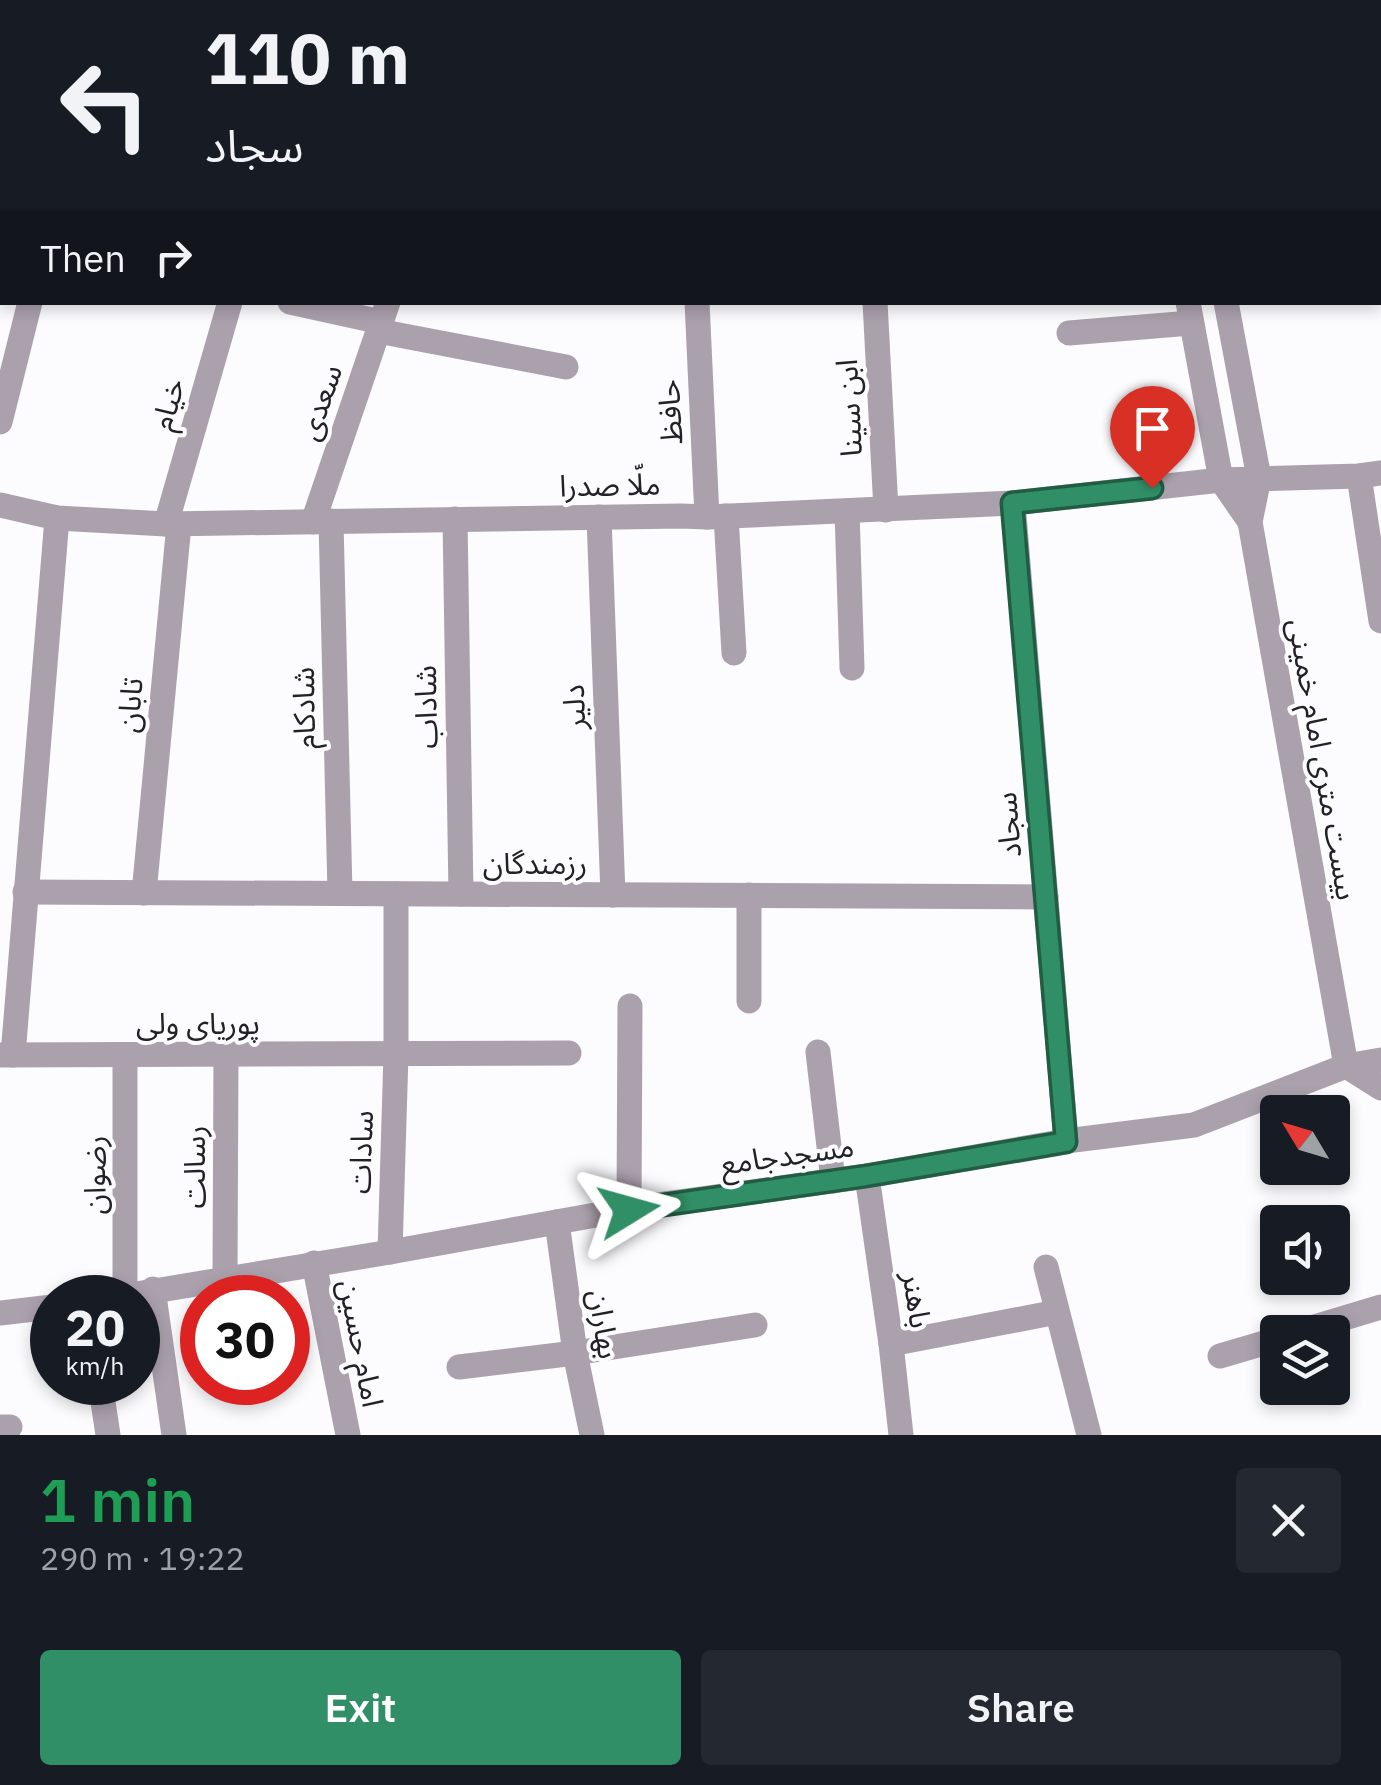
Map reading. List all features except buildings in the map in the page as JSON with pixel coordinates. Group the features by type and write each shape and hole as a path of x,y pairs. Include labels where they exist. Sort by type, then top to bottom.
{"street":[{"path":"0,422 29,305"},
{"name":"خیام","path":"172,524 229,305"},
{"path":"306,305 382,319 566,367"},
{"name":"حافظ","path":"696,305 716,517 734,653"},
{"name":"ابن سینا","path":"875,305 886,510"},
{"name":"بیست متری امام خمینی","path":"1227,305 1259,478 1250,522 1346,1066"},
{"path":"1068,333 1190,313"},
{"name":"بیست متری امام خمینی","path":"1190,313 1222,480 1250,522"},
{"name":"سعدی","path":"322,522 382,319"},
{"path":"1370,475 1381,621"},
{"name":"ملّا صدرا","path":"0,505 57,518 172,524 716,517 1012,503 1222,480 1370,475"},
{"name":"سجاد","path":"1012,503 1066,1142"},
{"path":"847,511 852,668"},
{"name":"دلیر","path":"599,517 613,895"},
{"path":"6,1055 25,892 57,518"},
{"name":"شاداب","path":"454,519 461,894"},
{"name":"شادکام","path":"322,522 340,893"},
{"name":"تابان","path":"144,892 172,524"},
{"name":"رزمندگان","path":"25,892 1046,897"},
{"name":"سادات","path":"390,1252 396,894"},
{"path":"749,896 750,1001"},
{"path":"629,1210 630,1006"},
{"path":"818,1052 832,1181"},
{"name":"پوریای ولی","path":"6,1055 570,1053"},
{"name":"رسالت","path":"225,1275 226,1054"},
{"name":"رضوان","path":"119,1275 125,1055"},
{"name":"مسجدجامع","path":"251,1275 629,1210 1194,1125 1346,1066 1381,1060"},
{"path":"1346,1066 1381,1088"},
{"name":"باهنر","path":"866,1176 892,1344 901,1435"},
{"name":"بهاران","path":"557,1222 575,1354 592,1435"},
{"name":"امام حسین","path":"314,1263 348,1435"},
{"path":"1046,1266 1089,1435"},
{"path":"1350,1316 1381,1307"},
{"path":"0,1313 30,1310"},
{"path":"892,1344 1058,1312"},
{"path":"459,1367 575,1354 755,1324"},
{"path":"160,1342 174,1435"},
{"path":"1220,1356 1260,1344"},
{"path":"103,1405 108,1435"}],"route":[{"path":"629,1210 1066,1142 1012,503 1152,488"}]}
